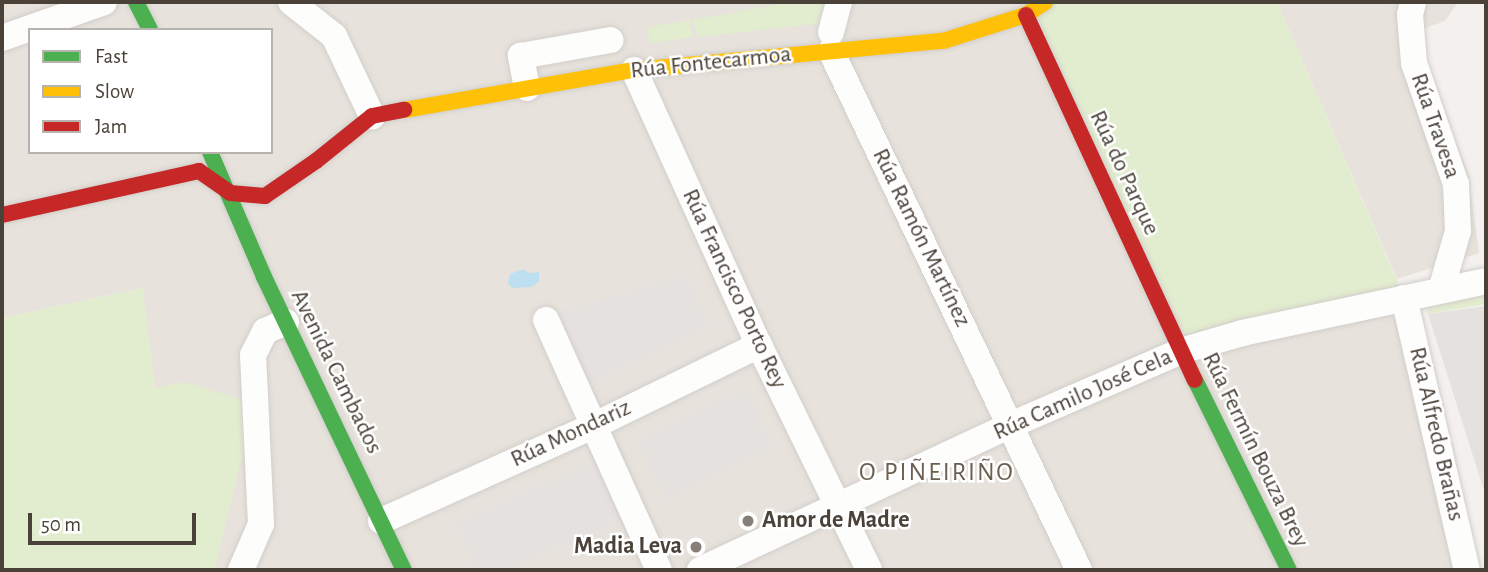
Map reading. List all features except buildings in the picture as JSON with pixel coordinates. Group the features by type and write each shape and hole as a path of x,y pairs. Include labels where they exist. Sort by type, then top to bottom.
{"street":[{"path":"30,28 104,2"},
{"path":"136,2 148,28"},
{"path":"291,2 334,36 372,116"},
{"path":"831,42 839,2"},
{"name":"Rúa Fontecarmoa","path":"230,193 265,196 316,162 372,116 634,70 831,42 943,41 1026,15 1045,2"},
{"name":"Rúa Travesa","path":"1413,2 1410,15 1414,63 1456,184 1458,231 1441,290"},
{"name":"Rúa do Parque","path":"1026,15 1181,351"},
{"path":"2,38 28,29"},
{"path":"527,88 521,56 611,40"},
{"name":"Rúa Ramón Martínez","path":"831,42 1079,570"},
{"name":"Rúa Francisco Porto Rey","path":"634,70 759,345 869,570"},
{"name":"Avenida Cambados","path":"211,154 286,322 404,570"},
{"path":"2,215 199,171 230,193"},
{"name":"Rúa Camilo José Cela","path":"700,570 1011,425 1181,351 1242,333 1486,281"},
{"name":"Rúa Alfredo Brañas","path":"1404,298 1468,570"},
{"path":"546,320 659,570"},
{"path":"241,570 261,524 253,355 265,331 286,322"},
{"name":"Rúa Mondariz","path":"382,521 593,426 759,345"},
{"name":"Rúa Fermín Bouza Brey","path":"1181,351 1289,570"}],"shaded area":[{"path":"2,2 1045,2 1404,298 1460,570 213,570 215,567 155,388 142,288 2,318"},
{"path":"1277,2 1458,2 1445,21 1411,33 1468,172 1479,253 1397,279"},
{"path":"687,275 709,326 565,394 534,319"},
{"path":"1486,306 1486,497 1428,314"},
{"path":"746,389 774,448 665,500 637,440"},
{"path":"592,461 621,520 507,570 478,570 456,525"}],"green space":[{"path":"792,2 834,2 826,23 698,37 692,20"},
{"path":"1045,2 1277,2 1404,297 1486,282 1486,304 1428,314 1427,310 1404,298 1181,351 1026,15"},
{"path":"689,20 693,37 650,43 647,27"},
{"path":"143,288 155,388 184,382 255,404 215,567 213,570 2,570 2,318"}],"water":[{"path":"524,269 528,273 539,272 539,282 531,287 512,288 508,283 510,274"}],"traffic: fast":[{"path":"136,2 149,28"},
{"path":"211,154 264,277 404,570"},
{"path":"1195,380 1289,570"}],"traffic: slow":[{"path":"404,110 634,70 943,41 1026,15 1045,2"}],"traffic: jam":[{"path":"1026,15 1195,380"},
{"path":"2,215 199,171 230,193 265,196 316,161 372,116 404,110"}],"place":[{"name":"Amor de Madre","path":"748,521"},
{"name":"Madia Leva","path":"696,547"}],"district":[{"name":"O PIÑEIRIÑO","path":"937,473"}]}
